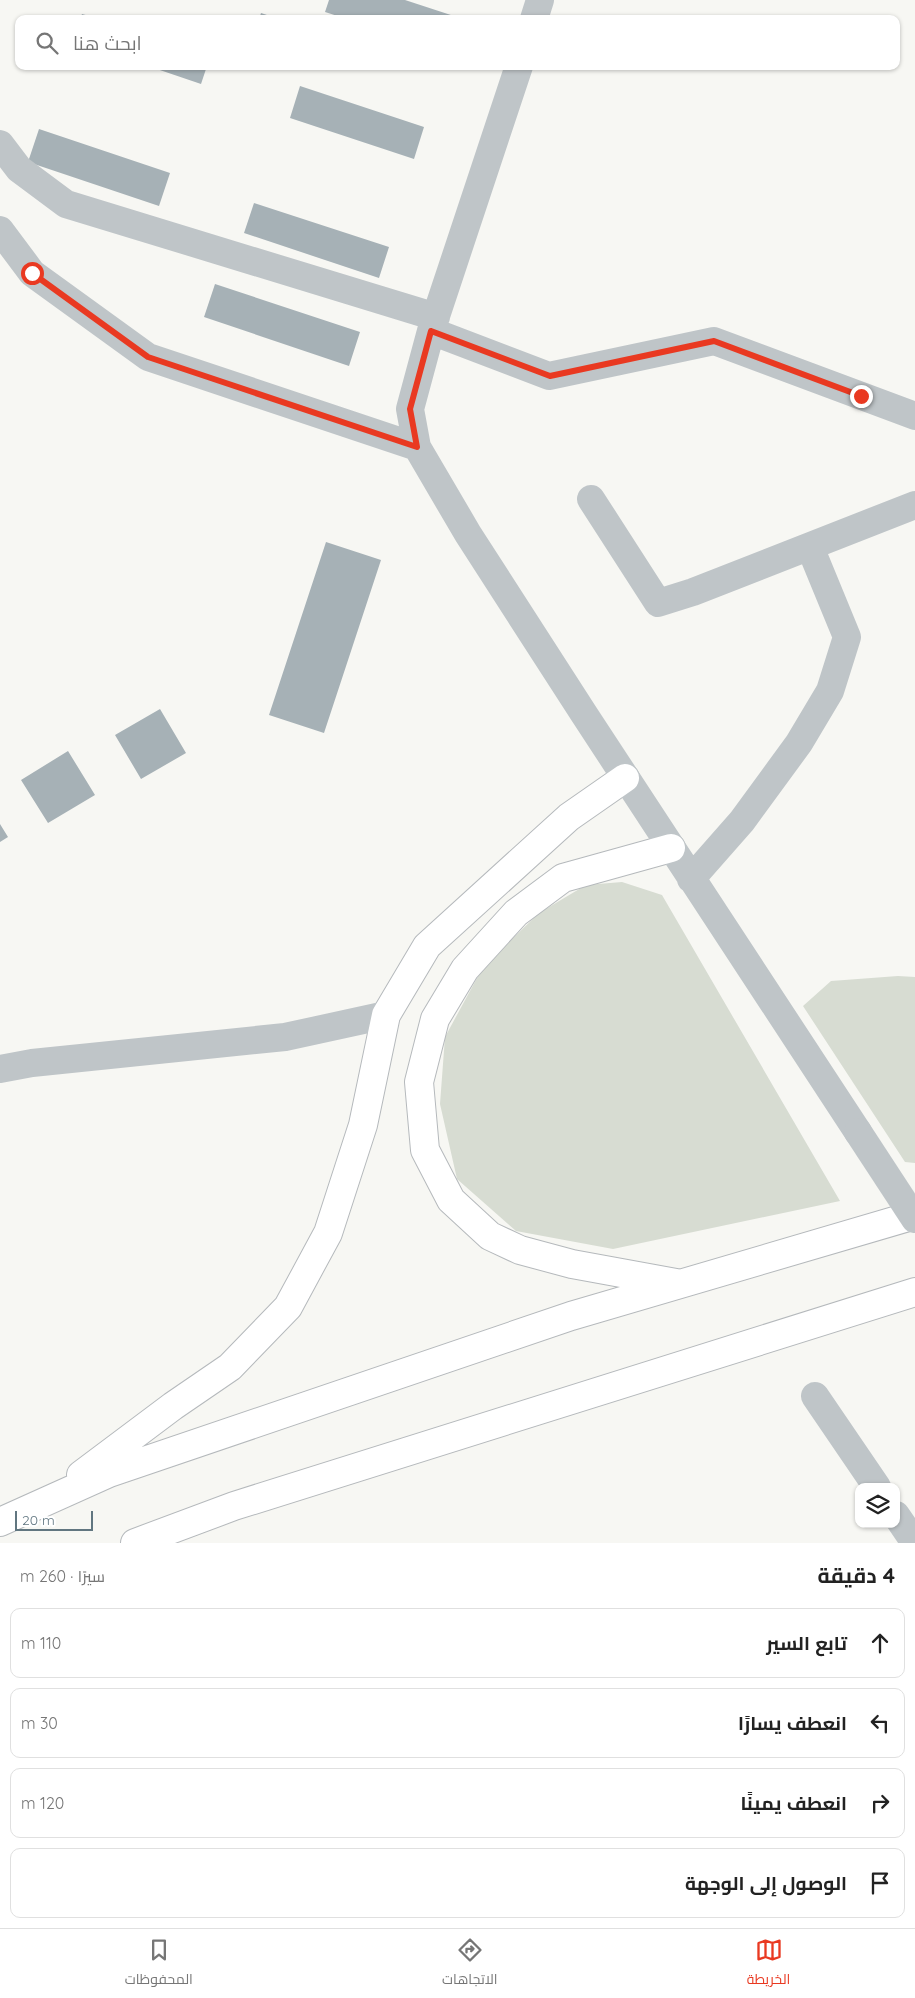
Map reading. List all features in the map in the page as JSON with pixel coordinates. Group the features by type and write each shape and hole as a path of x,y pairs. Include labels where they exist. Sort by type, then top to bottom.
{"highway":[{"path":"45,1502 173,1406 230,1367 288,1307 328,1233 363,1125 386,1015 427,946 569,817 625,778"},
{"path":"671,848 563,878 516,914 465,969 435,1019 419,1082 425,1150 451,1200 490,1236 520,1250 572,1264 682,1284"},
{"path":"0,1522 118,1470 571,1316 915,1215"},
{"path":"135,1543 234,1506 915,1292"}],"street":[{"path":"535,15 540,0"},
{"path":"518,70 433,324 410,409 417,447 468,534 625,778 915,1219"},
{"path":"0,144 19,169 66,204 433,324 550,376 714,341 915,416"},
{"path":"0,230 32,273 148,357 417,447"},
{"path":"591,499 658,603 693,592 915,505"},
{"path":"691,879 742,821 799,743 830,691 847,637 810,547"},
{"path":"0,1069 72,1058 285,1037 386,1015"},
{"path":"815,1396 874,1483"},
{"path":"900,1521 915,1542"}],"shaded area":[{"path":"622,882 662,895 840,1201 613,1249 516,1231 457,1179 440,1104 445,1037 483,967 539,913 586,885"},
{"path":"898,976 915,977 915,1163 905,1162 803,1006 831,981"}],"building":[{"path":"329,0 405,0 451,15 334,15 325,12"},
{"path":"160,70 206,70 201,84"},
{"path":"300,86 424,127 414,159 290,118"},
{"path":"39,129 170,173 159,206 28,162"},
{"path":"254,203 389,247 379,278 244,233"},
{"path":"215,284 360,332 349,366 204,317"},
{"path":"326,542 381,560 324,733 269,715"},
{"path":"160,709 186,753 141,779 115,735"},
{"path":"68,751 95,795 48,823 21,780"},
{"path":"0,824 8,837 0,842"}],"route":[{"path":"32,273 148,357 417,447 410,409 431,331 550,376 714,341 861,396"}]}
